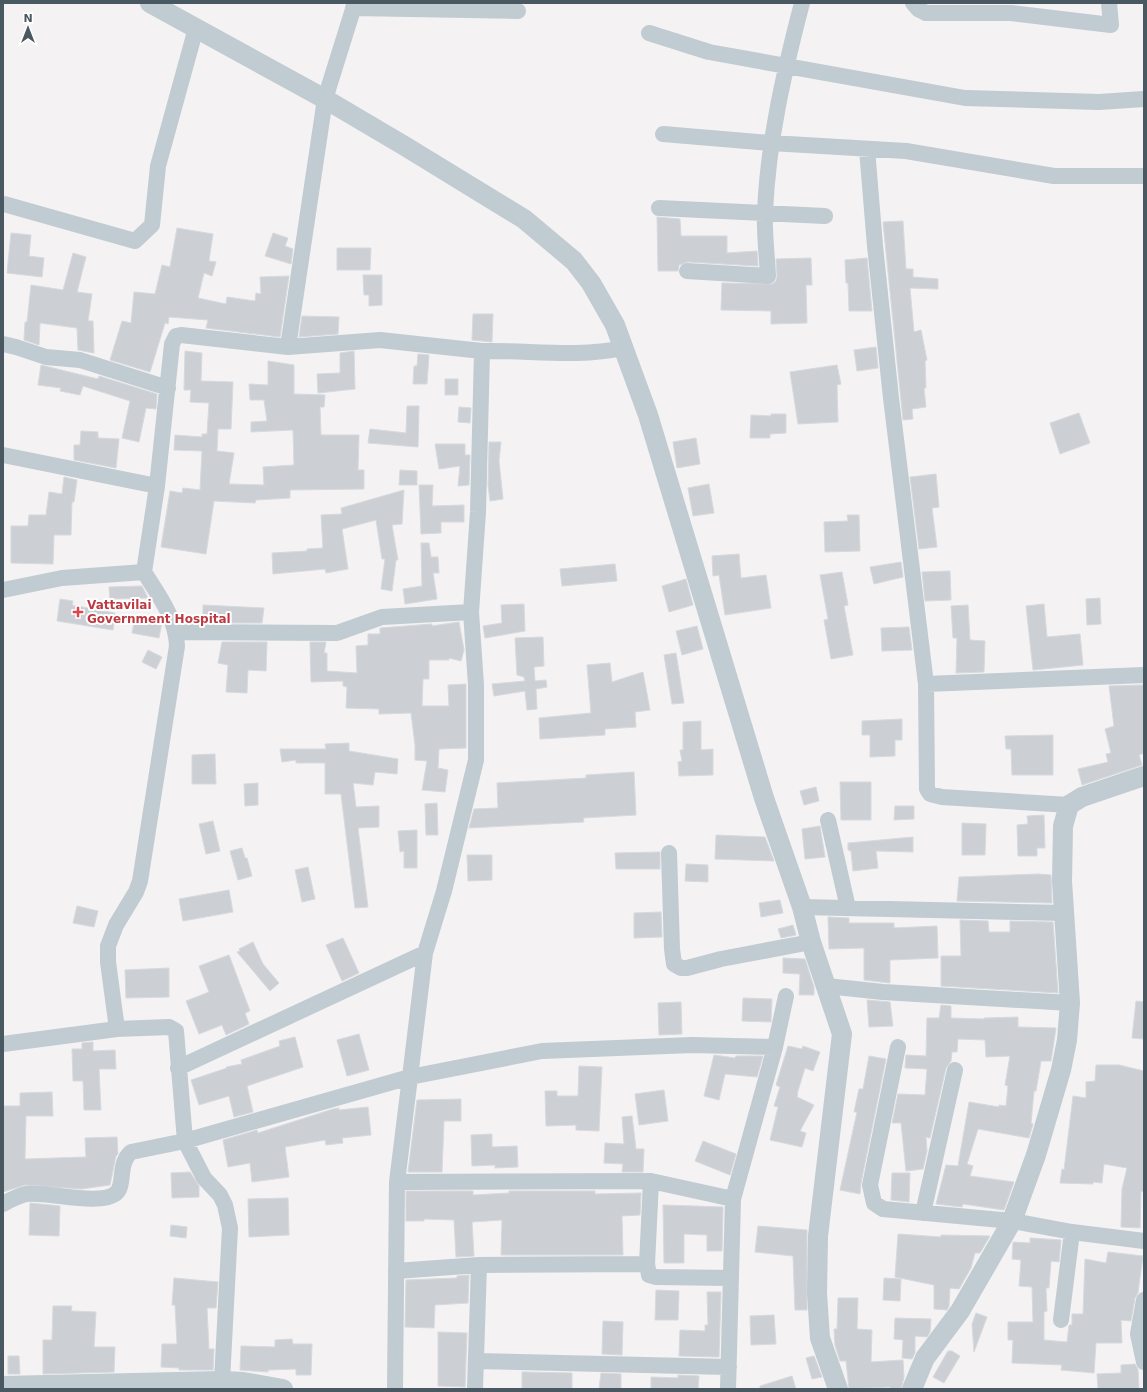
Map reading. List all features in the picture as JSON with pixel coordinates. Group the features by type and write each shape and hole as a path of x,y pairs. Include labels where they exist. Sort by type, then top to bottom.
{"street":[{"path":"150,3 325,100 492,199 549,239 574,261 591,283 615,325 648,415 764,798 802,907 811,942 842,1034 818,1236 817,1293 820,1338 838,1389"},
{"path":"687,271 768,276 765,213 771,143 785,66 802,3"},
{"path":"913,3 918,10 926,13 1011,8 1111,25 1109,3"},
{"path":"288,347 325,100 354,6 518,11"},
{"path":"4,204 135,241 152,225 158,166 196,28"},
{"path":"649,33 709,52 965,98 1099,102 1144,99"},
{"path":"663,134 771,143 906,151 1054,176 1144,176"},
{"path":"867,148 875,246 891,398 926,684 926,785 930,794 942,797 1069,805 1082,797 1144,776"},
{"path":"659,208 825,216"},
{"path":"117,1029 108,962 108,946 116,925 136,892 140,881 176,654 177,632 172,618 144,572 157,486 172,344 176,336 181,335 288,347 380,340 482,351 574,353 610,351 623,348"},
{"path":"3,344 46,357 80,360 168,388"},
{"path":"395,1389 397,1182 410,1077 426,953 444,891 476,760 476,686 471,612 478,512 482,351"},
{"path":"3,455 157,486"},
{"path":"3,590 62,578 144,572"},
{"path":"177,632 337,633 382,617 471,612"},
{"path":"926,684 1144,675"},
{"path":"912,1389 925,1358 960,1311 1012,1221 1036,1155 1061,1070 1067,1040 1070,1003 1064,913 1062,837 1064,818 1069,805"},
{"path":"828,820 848,908"},
{"path":"669,853 673,962 678,967 690,968 721,959 811,942"},
{"path":"802,907 1064,913"},
{"path":"178,1068 426,953"},
{"path":"827,986 883,992 1070,1003"},
{"path":"728,1389 733,1199 775,1047 786,996"},
{"path":"3,1044 117,1029 174,1028 177,1034 178,1068 185,1141 204,1178 220,1195 225,1205 230,1228 222,1381"},
{"path":"3,1204 26,1194 96,1198 109,1197 115,1195 119,1189 123,1162 130,1152 185,1141 410,1077 542,1051 692,1045 775,1047"},
{"path":"898,1047 870,1185 871,1196 874,1203 883,1209 1012,1221 1072,1232 1144,1241"},
{"path":"923,1213 955,1070"},
{"path":"397,1182 651,1181 733,1199"},
{"path":"651,1181 646,1264 647,1272 652,1277 731,1278"},
{"path":"1061,1320 1072,1232"},
{"path":"396,1271 479,1265 646,1264"},
{"path":"475,1389 479,1265"},
{"path":"1144,1300 1138,1334 1144,1362"},
{"path":"476,1362 729,1367"},
{"path":"3,1386 222,1381 243,1382 283,1389"}],"building":[{"path":"657,217 680,219 681,236 727,236 727,253 757,251 758,266 688,262 679,265 678,271 658,271"},
{"path":"903,221 906,269 913,269 913,277 938,279 938,289 910,288 914,332 921,330 927,360 925,361 926,388 924,388 926,407 912,409 913,419 903,420 883,222"},
{"path":"177,228 213,234 209,261 216,262 212,276 204,273 198,298 226,304 227,297 255,301 256,293 261,294 260,277 289,276 280,337 206,328 208,320 169,317 168,324 165,323 150,372 110,360 122,321 131,323 134,292 155,294 162,265 170,267"},
{"path":"11,233 31,235 29,256 44,258 42,277 7,273"},
{"path":"273,233 288,238 285,246 293,249 291,264 265,256"},
{"path":"337,248 371,248 370,270 337,270"},
{"path":"73,253 86,257 77,292 92,294 88,321 93,321 94,353 78,350 77,328 40,323 39,345 24,340 25,322 27,322 31,285 63,290"},
{"path":"811,258 812,285 806,285 807,323 771,324 771,311 721,310 722,283 772,284 776,281 777,276 776,259"},
{"path":"867,258 872,311 849,311 845,260"},
{"path":"363,275 382,275 382,305 369,306 369,295 364,295"},
{"path":"473,314 493,314 492,342 472,340"},
{"path":"302,316 339,317 338,334 299,337"},
{"path":"876,347 878,368 857,371 854,350"},
{"path":"185,351 202,353 201,381 233,382 231,429 218,429 217,451 234,453 229,484 264,485 263,467 294,465 293,430 251,432 251,422 267,421 264,400 250,400 249,384 268,385 268,361 294,365 294,394 325,395 324,407 320,407 321,435 359,435 358,470 364,470 364,489 290,490 290,498 256,500 255,503 214,501 206,554 161,547 170,491 182,493 183,488 200,490 202,451 174,450 175,435 202,437 202,434 207,434 209,403 190,402 191,390 184,390"},
{"path":"354,351 355,389 318,393 317,374 340,373 340,353"},
{"path":"418,354 429,355 427,384 413,384 414,366 417,366"},
{"path":"41,365 98,379 99,376 157,394 156,409 146,408 139,442 122,438 130,401 83,386 80,395 60,391 61,388 38,385"},
{"path":"837,365 841,384 837,385 838,422 798,424 790,372"},
{"path":"445,379 458,379 458,395 445,395"},
{"path":"407,406 419,406 418,447 368,443 370,429 406,433"},
{"path":"459,407 471,408 470,423 458,422"},
{"path":"1079,413 1090,443 1060,454 1050,423"},
{"path":"771,414 786,414 786,433 770,434 770,438 750,438 751,415 771,416"},
{"path":"81,431 98,432 98,438 119,439 116,468 74,460 74,445 80,445"},
{"path":"696,438 700,464 677,468 673,442"},
{"path":"489,442 501,442 499,461 503,499 490,501 488,485"},
{"path":"435,444 465,444 465,455 470,455 469,485 458,486 460,466 439,469"},
{"path":"400,470 417,471 417,485 399,485"},
{"path":"936,474 939,507 932,508 937,547 919,549 910,477"},
{"path":"64,477 77,480 74,502 72,502 71,535 54,535 53,564 11,563 11,526 28,526 29,515 46,515 49,492 62,494"},
{"path":"709,484 714,513 693,516 688,488"},
{"path":"419,485 433,485 432,506 464,505 464,522 441,522 441,533 421,534"},
{"path":"404,490 402,524 392,525 398,560 396,560 392,591 381,589 385,559 382,559 376,520 342,529 348,569 326,573 325,569 273,574 272,553 307,551 307,549 323,548 321,515 342,514 341,508"},
{"path":"847,515 859,515 860,551 825,552 824,522 848,521"},
{"path":"421,543 429,543 431,557 438,557 439,573 433,573 437,599 405,604 403,589 422,586"},
{"path":"739,554 741,578 766,575 771,608 725,615 719,575 713,576 712,556"},
{"path":"901,562 903,577 874,584 870,567"},
{"path":"615,564 617,581 562,586 560,569"},
{"path":"950,571 951,600 925,601 922,572"},
{"path":"842,572 848,605 844,606 853,655 831,659 824,620 828,619 820,575"},
{"path":"686,579 693,605 669,612 662,586"},
{"path":"142,586 148,598 110,599 109,587"},
{"path":"1100,598 1101,624 1087,625 1086,599"},
{"path":"60,599 73,601 72,605 115,613 113,630 57,621"},
{"path":"524,604 525,631 485,638 483,626 502,623 501,605"},
{"path":"1044,604 1047,637 1080,634 1083,665 1033,670 1026,606"},
{"path":"203,605 264,608 262,623 203,623"},
{"path":"968,605 970,640 985,641 984,672 956,673 957,638 953,638 951,606"},
{"path":"135,617 162,622 159,638 132,633"},
{"path":"459,622 464,650 461,661 449,658 449,660 429,660 429,679 423,679 422,706 449,706 448,685 466,684 466,748 439,749 438,768 448,770 445,792 422,790 427,761 415,760 415,745 411,713 379,714 379,709 346,708 347,687 343,686 343,681 311,682 310,642 326,642 324,653 327,653 327,671 357,673 356,646 368,645 368,634 380,634 380,628 432,624 432,626"},
{"path":"697,626 703,649 682,655 676,631"},
{"path":"909,627 912,650 882,651 881,628"},
{"path":"543,637 544,666 534,667 535,681 546,680 547,687 536,689 537,709 527,710 525,691 494,696 492,684 525,681 524,677 517,675 515,638"},
{"path":"222,642 267,642 266,671 248,670 247,693 226,692 228,665 218,663"},
{"path":"148,650 162,657 156,669 142,662"},
{"path":"676,653 684,703 672,704 664,655"},
{"path":"610,663 612,682 643,672 650,710 635,712 636,727 605,729 605,735 540,739 539,718 591,713 587,665"},
{"path":"1144,685 1144,753 1139,755 1142,765 1082,785 1078,769 1108,762 1106,754 1111,753 1105,729 1114,726 1109,686"},
{"path":"902,719 902,740 895,740 895,756 870,757 870,735 862,735 862,721"},
{"path":"701,721 701,750 713,749 713,775 679,776 678,762 682,761 680,750 683,750 683,722"},
{"path":"1053,735 1053,775 1012,775 1011,749 1006,749 1005,736"},
{"path":"349,743 349,751 398,759 397,774 375,772 373,785 353,783 356,807 379,806 379,827 358,828 368,907 355,908 341,794 325,794 325,763 296,763 296,760 282,762 280,749 326,749 325,744"},
{"path":"215,754 216,784 192,784 192,755"},
{"path":"634,772 636,815 583,818 584,822 469,828 474,809 498,808 497,783 586,778 586,775"},
{"path":"840,782 871,782 871,820 841,820"},
{"path":"258,783 258,805 245,806 244,784"},
{"path":"816,787 819,801 804,805 800,791"},
{"path":"437,803 438,835 426,835 425,804"},
{"path":"895,806 914,806 914,819 894,820"},
{"path":"1044,815 1045,848 1037,848 1037,856 1018,856 1017,825 1028,824 1027,816"},
{"path":"213,821 220,851 206,854 199,824"},
{"path":"962,823 986,824 985,855 962,855"},
{"path":"820,826 825,857 805,859 802,829"},
{"path":"417,830 417,868 404,868 404,851 400,852 398,831"},
{"path":"716,835 765,837 774,861 715,859"},
{"path":"913,837 913,852 876,851 878,868 853,871 851,851 848,850 848,843"},
{"path":"242,848 245,858 247,858 252,876 238,880 230,851"},
{"path":"660,852 660,869 616,869 615,853"},
{"path":"467,855 492,855 492,880 468,881"},
{"path":"686,864 708,865 708,882 685,881"},
{"path":"308,867 315,899 302,902 295,870"},
{"path":"1038,874 1051,875 1052,903 957,901 959,877"},
{"path":"229,890 233,912 183,921 179,899"},
{"path":"780,900 783,913 761,917 759,903"},
{"path":"77,906 98,911 94,927 73,923"},
{"path":"661,912 662,937 634,938 634,913"},
{"path":"828,917 849,918 849,923 894,923 894,928 937,926 938,958 890,960 890,983 864,980 864,948 829,949"},
{"path":"960,920 988,921 989,932 1010,932 1010,921 1053,922 1058,993 941,986 941,956 961,956"},
{"path":"793,925 796,935 781,938 778,929"},
{"path":"343,938 359,973 342,981 326,945"},
{"path":"253,942 263,964 279,983 270,991 237,952 240,951 239,949"},
{"path":"229,955 250,1011 245,1013 249,1024 226,1035 222,1025 199,1034 186,1001 209,992 199,966"},
{"path":"783,958 805,959 814,987 814,995 799,995 800,974 783,973"},
{"path":"169,968 169,997 126,998 125,970"},
{"path":"743,998 772,999 771,1022 742,1021"},
{"path":"867,1000 890,1002 893,1026 869,1027"},
{"path":"1136,1001 1144,1002 1144,1039 1132,1038"},
{"path":"681,1002 682,1034 659,1035 658,1003"},
{"path":"941,1005 951,1006 951,1018 984,1019 1018,1017 1018,1027 1056,1028 1051,1061 1041,1061 1036,1091 1034,1091 1031,1123 1033,1124 1029,1138 978,1129 967,1164 973,1166 970,1176 1014,1182 1004,1210 963,1204 962,1207 936,1204 946,1165 958,1166 969,1102 999,1107 999,1105 1006,1106 1008,1086 1005,1085 1010,1056 986,1057 985,1040 958,1039 957,1052 952,1052 951,1061 946,1068 930,1138 926,1137 927,1151 923,1169 906,1171 901,1123 892,1123 898,1094 925,1095 927,1069 905,1068 906,1055 926,1056 927,1018 939,1018"},
{"path":"359,1034 369,1070 347,1076 337,1040"},
{"path":"295,1037 303,1067 247,1086 253,1112 234,1117 229,1096 199,1105 191,1080 227,1068 226,1067 242,1064 241,1060 280,1046 279,1041"},
{"path":"93,1042 93,1051 115,1050 116,1069 99,1069 101,1110 84,1110 83,1081 73,1081 72,1049 82,1049 82,1043"},
{"path":"788,1046 802,1049 803,1046 820,1052 813,1071 805,1068 797,1094 797,1097 814,1105 800,1131 806,1133 802,1147 770,1140 778,1107 774,1106 780,1087 776,1085"},
{"path":"714,1055 735,1058 736,1056 763,1056 757,1077 725,1074 719,1100 704,1096"},
{"path":"869,1056 886,1059 860,1194 840,1190 857,1112 854,1112 859,1089 863,1089"},
{"path":"1096,1065 1119,1065 1144,1071 1144,1192 1141,1191 1140,1228 1121,1227 1122,1189 1127,1168 1104,1164 1102,1183 1060,1183 1062,1169 1064,1170 1073,1096 1086,1098 1086,1082 1095,1081"},
{"path":"579,1066 602,1067 599,1131 576,1130 576,1125 546,1126 545,1091 557,1091 557,1096 578,1096"},
{"path":"664,1090 668,1121 639,1125 635,1094"},
{"path":"52,1092 53,1116 26,1116 25,1159 86,1157 85,1138 117,1137 118,1154 116,1156 110,1185 81,1189 25,1185 3,1192 3,1106 20,1106 20,1093"},
{"path":"461,1099 461,1121 444,1121 442,1172 408,1172 417,1100"},
{"path":"368,1107 371,1135 342,1138 343,1143 326,1145 325,1140 285,1147 289,1177 252,1182 250,1163 228,1167 223,1140 257,1130 258,1133 333,1109 339,1108 339,1110"},
{"path":"632,1116 636,1149 644,1149 643,1172 622,1172 623,1164 604,1163 605,1143 624,1144 622,1117"},
{"path":"492,1134 492,1147 517,1146 518,1167 495,1168 495,1165 472,1166 471,1135"},
{"path":"703,1141 736,1154 730,1175 695,1161"},
{"path":"190,1172 199,1186 199,1197 172,1198 171,1173"},
{"path":"892,1173 910,1173 909,1202 891,1200"},
{"path":"406,1191 473,1191 473,1195 509,1193 509,1191 595,1191 595,1194 641,1193 640,1215 622,1216 623,1255 501,1255 502,1220 472,1222 474,1256 456,1257 454,1220 424,1219 424,1221 406,1221"},
{"path":"288,1198 289,1235 249,1237 248,1199"},
{"path":"30,1203 60,1206 59,1236 29,1235"},
{"path":"663,1205 723,1207 722,1251 707,1251 707,1235 684,1234 684,1263 664,1263"},
{"path":"171,1225 187,1227 186,1238 170,1236"},
{"path":"758,1226 807,1230 807,1310 795,1310 793,1256 755,1252"},
{"path":"898,1234 941,1237 941,1235 990,1236 980,1253 975,1253 971,1268 959,1289 950,1288 949,1306 947,1310 934,1309 934,1285 895,1277"},
{"path":"1030,1238 1061,1240 1059,1262 1051,1261 1049,1288 1046,1288 1047,1311 1044,1312 1044,1340 1067,1342 1069,1325 1072,1325 1072,1314 1083,1314 1085,1259 1106,1263 1108,1252 1143,1256 1138,1293 1135,1298 1131,1321 1121,1320 1122,1343 1096,1343 1094,1373 1061,1370 1062,1365 1012,1363 1013,1340 1008,1340 1008,1322 1033,1322 1032,1287 1019,1286 1021,1260 1012,1259 1013,1242 1030,1243"},
{"path":"469,1275 468,1303 435,1305 434,1328 405,1327 406,1280 457,1278 457,1276"},
{"path":"174,1278 218,1282 216,1308 207,1308 209,1349 214,1349 213,1370 179,1370 179,1368 161,1367 162,1344 177,1344 175,1305 172,1305"},
{"path":"884,1278 901,1279 900,1301 883,1300"},
{"path":"656,1290 679,1291 678,1320 655,1320"},
{"path":"707,1292 721,1292 719,1357 679,1356 680,1330 705,1331 705,1325 708,1325"},
{"path":"838,1298 858,1298 857,1329 872,1330 871,1362 903,1360 904,1377 901,1389 890,1389 890,1387 849,1389 846,1361 840,1361 835,1345 834,1329 837,1329"},
{"path":"53,1306 72,1306 71,1311 96,1312 94,1347 115,1347 114,1372 43,1374 43,1340 52,1340"},
{"path":"976,1313 987,1317 974,1352 972,1324"},
{"path":"774,1315 776,1344 751,1345 750,1316"},
{"path":"895,1318 931,1319 930,1332 927,1337 915,1336 915,1353 912,1359 902,1358 903,1340 894,1339"},
{"path":"603,1321 623,1322 622,1355 602,1354"},
{"path":"438,1332 467,1333 465,1387 438,1386"},
{"path":"292,1339 293,1344 312,1344 311,1375 296,1375 296,1369 268,1370 268,1372 240,1370 241,1346 275,1347 275,1340"},
{"path":"948,1351 952,1351 960,1356 944,1383 933,1377"},
{"path":"8,1356 19,1356 20,1374 8,1374"},
{"path":"814,1356 822,1377 812,1379 806,1358"},
{"path":"1135,1364 1138,1369 1139,1389 1098,1389 1097,1374 1121,1373 1121,1365"},
{"path":"522,1372 572,1373 572,1389 522,1389"},
{"path":"601,1373 621,1374 621,1389 599,1389"},
{"path":"678,1375 699,1376 698,1389 651,1389 651,1377 678,1378"},
{"path":"792,1376 796,1389 760,1389 760,1386"}],"place":[{"name":"Vattavilai Government Hospital","path":"78,612"}]}
